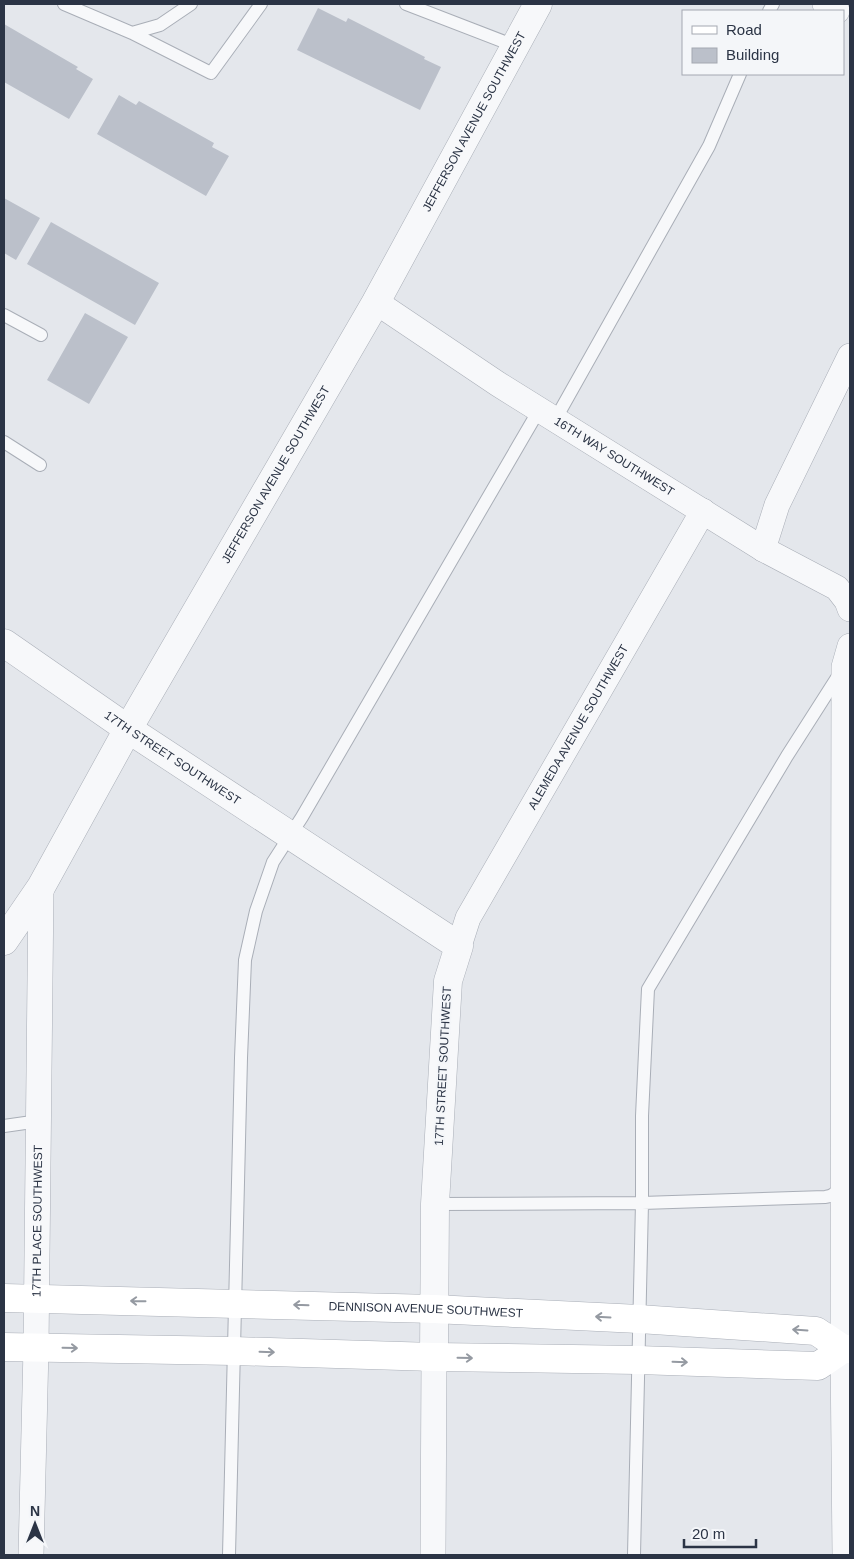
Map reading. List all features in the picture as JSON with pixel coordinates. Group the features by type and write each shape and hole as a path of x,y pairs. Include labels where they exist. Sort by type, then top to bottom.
{"main road":[{"name":"DENNISON AVENUE SOUTHWEST","path":"4,1298 434,1309 639,1319 816,1331 847,1349"},
{"path":"4,1347 638,1360 818,1366 847,1349"}],"street":[{"name":"JEFFERSON AVENUE SOUTHWEST","path":"4,941 41,887 128,729 376,302 538,4"},
{"name":"16TH WAY SOUTHWEST","path":"376,302 498,384 763,550 837,588 847,600 850,609"},
{"path":"763,550 777,505 850,356"},
{"name":"ALEMEDA AVENUE SOUTHWEST","path":"459,946 468,918 702,511"},
{"name":"17TH STREET SOUTHWEST","path":"4,643 128,729 459,946 448,981 436,1204 433,1555"},
{"path":"846,1555 848,658"},
{"name":"17TH PLACE SOUTHWEST","path":"30,1555 37,1299 41,887"}],"lane":[{"path":"64,4 132,33 211,73 261,4"},
{"path":"132,33 160,25 191,4"},
{"path":"406,4 515,46"},
{"path":"229,1555 245,960 256,911 273,862 547,415 709,146 740,75"},
{"path":"4,315 41,335"},
{"path":"4,442 40,465"},
{"path":"634,1555 642,1203 642,1116 648,989 787,756 848,658"},
{"path":"4,1126 39,1121"},
{"path":"436,1204 642,1203 825,1197 832,1196 837,1191 848,1171"}],"building":[{"path":"318,8 346,22 348,18 441,67 420,110 297,50"},
{"path":"4,24 78,67 76,69 93,79 69,119 4,82"},
{"path":"119,95 136,105 139,101 214,143 212,147 229,156 206,196 97,134"},
{"path":"4,198 40,218 16,260 4,253"},
{"path":"51,222 159,283 135,325 27,264"},
{"path":"85,313 128,337 89,404 47,380"}]}
